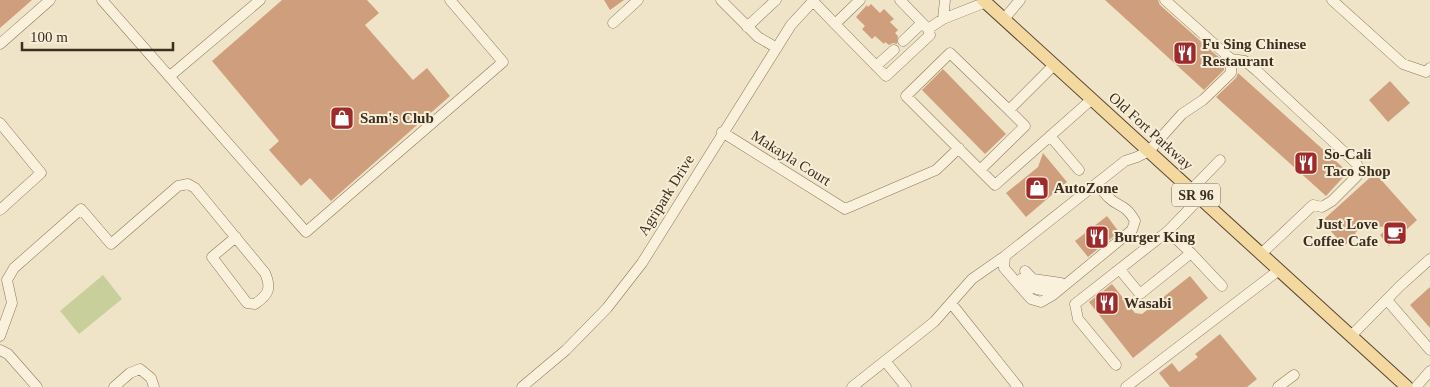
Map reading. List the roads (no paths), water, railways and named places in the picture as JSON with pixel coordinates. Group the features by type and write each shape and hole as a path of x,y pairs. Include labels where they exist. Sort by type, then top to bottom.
{"main road":[{"name":"Old Fort Parkway","path":"987,1 1054,65 1407,387"}],"street":[{"path":"0,44 50,0"},
{"path":"102,0 306,232 503,62 450,0"},
{"path":"170,76 260,0"},
{"path":"613,23 638,0"},
{"path":"721,0 758,37 777,48"},
{"path":"747,27 776,0"},
{"path":"835,24 860,0"},
{"path":"813,1 886,76 930,35 925,26 900,0"},
{"path":"943,19 945,0"},
{"path":"1004,19 1020,0"},
{"path":"1165,0 1231,59 1245,61 1257,71 1358,164 1357,176 1332,201 1322,207 1313,205 1261,254"},
{"path":"1332,0 1403,64 1426,72 1430,68"},
{"name":"Agripark Drive","path":"522,387 566,350 607,308 642,263 722,132 791,25 813,1"},
{"path":"903,41 925,26 987,1"},
{"path":"876,66 894,50"},
{"path":"980,170 1025,126 950,53 906,96 959,148 980,170 995,185 1092,99"},
{"path":"852,387 934,322 972,279 1005,256 1126,161 1149,151 1182,114 1203,100 1232,73 1231,59"},
{"path":"1009,110 1054,65"},
{"path":"0,123 41,173 0,210"},
{"name":"Makayla Court","path":"722,132 844,209 936,170 959,148"},
{"path":"1050,136 1079,170"},
{"path":"1116,365 1078,319 1075,304 1168,232 1220,160"},
{"path":"1005,256 1004,268 1030,299 1041,302 1074,279 1132,230 1135,221 1128,211 1108,197 1097,183"},
{"path":"0,336 12,303 7,280 14,268 81,209 111,244 178,186 188,184 196,188 236,237 265,273 269,289 263,298 254,304 247,302 212,258 236,237"},
{"path":"1022,274 1027,287 1048,291 1053,290 1128,228 1128,211"},
{"path":"1168,232 1222,286"},
{"path":"1120,270 1140,294 1191,253"},
{"path":"1351,336 1430,259"},
{"path":"1126,387 1279,270"},
{"path":"1387,300 1430,350"},
{"path":"951,302 1018,387"},
{"path":"0,350 8,354 37,387"},
{"path":"885,361 906,387"},
{"path":"114,387 130,373 140,369 152,378 154,387"},
{"path":"1416,387 1430,371"},
{"path":"1278,387 1294,375"}],"place":[{"name":"Fu Sing Chinese Restaurant","path":"1185,53"},
{"name":"Sam's Club","path":"342,118"},
{"name":"So-Cali Taco Shop","path":"1306,163"},
{"name":"AutoZone","path":"1037,188"},
{"name":"Just Love Coffee Cafe","path":"1395,233"},
{"name":"Burger King","path":"1097,237"},
{"name":"Wasabi","path":"1107,303"}]}
